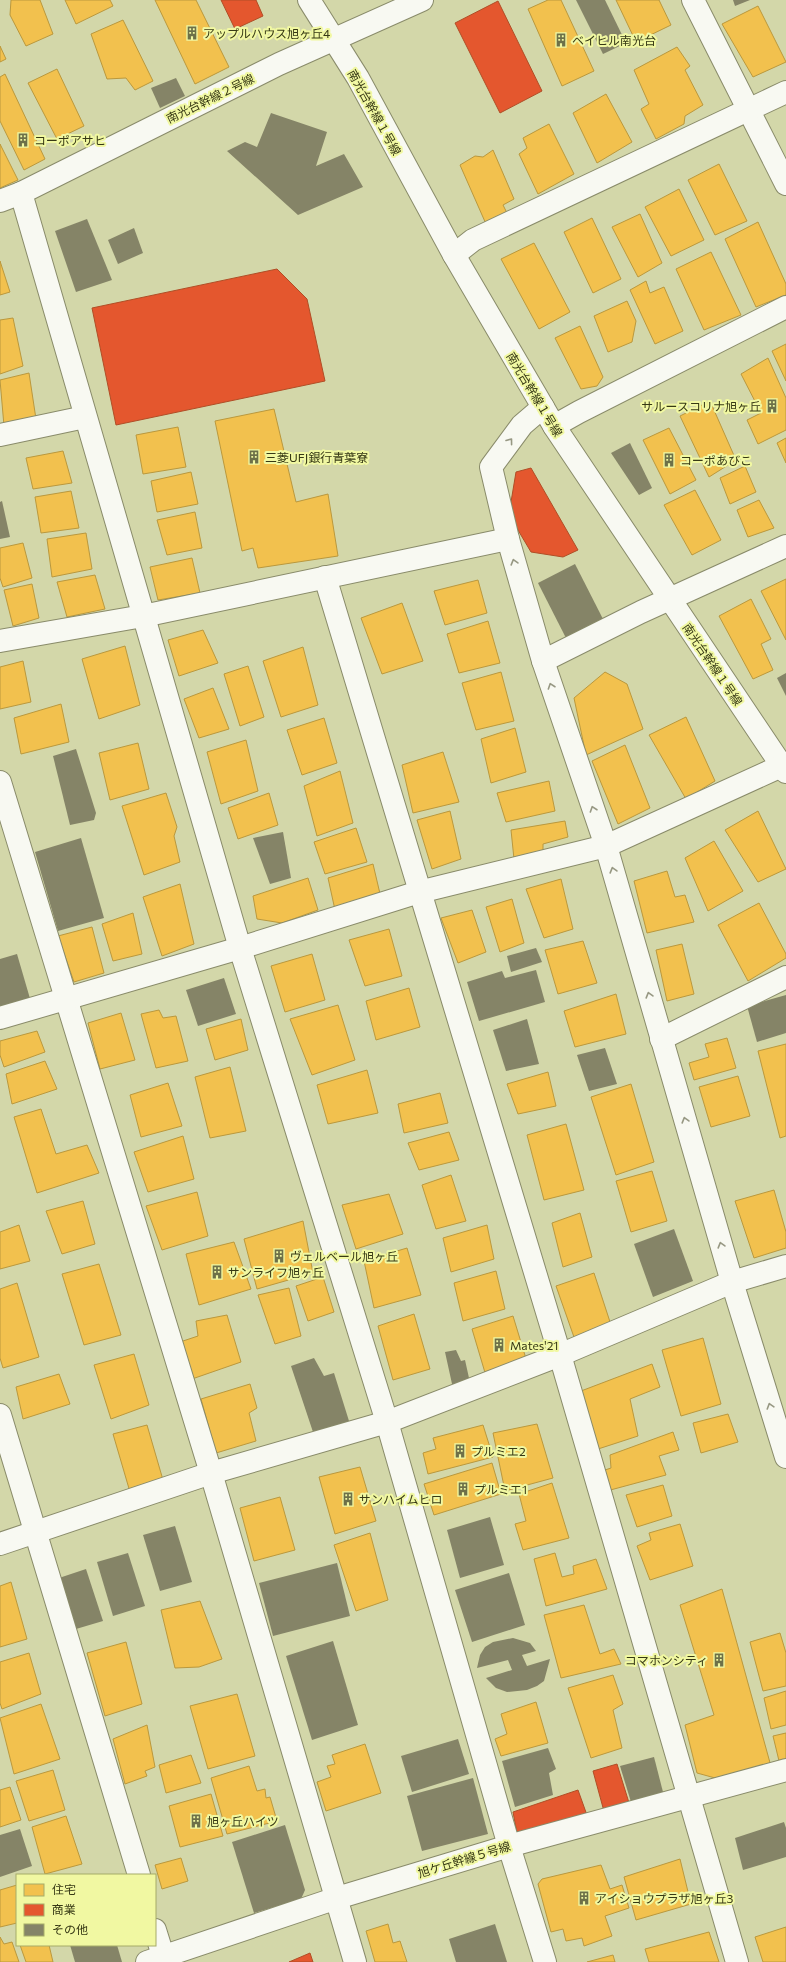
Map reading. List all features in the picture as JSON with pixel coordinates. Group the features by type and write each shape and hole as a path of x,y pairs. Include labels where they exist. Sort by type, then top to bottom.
{"street":[{"name":"南光台幹線１号線","path":"309,0 358,78 454,255 554,426 670,601 785,767"},
{"name":"南光台幹線２号線","path":"0,201 22,194 272,67 422,0"},
{"path":"693,0 786,184"},
{"path":"454,255 473,240 786,92"},
{"path":"22,194 85,417 240,948 387,1422 509,1846 545,1962"},
{"path":"554,426 786,306"},
{"path":"543,407 522,425 490,467 508,539 543,661 606,846 732,1282 784,1443"},
{"path":"0,435 85,417"},
{"path":"0,641 143,616 508,539"},
{"path":"543,661 641,612 670,601 786,546"},
{"path":"325,577 560,1355 737,1962"},
{"path":"0,1018 240,948 419,892 606,846 785,767"},
{"path":"0,782 211,1473 355,1962"},
{"path":"662,1039 786,977"},
{"path":"0,1544 211,1473 387,1422 560,1355 732,1282 786,1266"},
{"path":"0,1415 138,1874"},
{"name":"旭ケ丘幹線５号線","path":"158,1960 337,1898 509,1846 689,1798 786,1770"},
{"path":"156,1940 158,1960"}],"building: 住宅":[{"path":"11,0 40,0 53,34 26,46 10,15"},
{"path":"65,0 110,0 113,6 76,24"},
{"name":"アップルハウス旭ヶ丘4","path":"155,0 196,0 229,67 195,84"},
{"name":"ベイヒル南光台","path":"548,0 561,0 594,71 562,86 528,9"},
{"path":"616,0 659,0 671,25 636,42"},
{"path":"758,6 786,62 753,77 722,24"},
{"path":"123,20 153,81 135,90 126,78 107,79 91,34"},
{"path":"0,46 6,59 0,62"},
{"path":"677,47 690,66 685,70 703,105 685,116 684,124 656,139 641,109 649,104 634,70"},
{"path":"57,69 84,126 57,139 28,83"},
{"name":"コーポアサヒ","path":"5,74 45,159 24,170 0,121 0,77"},
{"path":"606,94 632,142 597,163 573,113"},
{"path":"549,124 574,174 538,194 519,154 527,148 523,138"},
{"path":"0,144 18,180 0,188"},
{"path":"493,150 514,199 503,205 507,213 486,224 460,165 475,156 483,157"},
{"path":"719,164 747,221 715,235 688,180"},
{"path":"679,189 704,240 671,256 645,207"},
{"path":"640,214 662,263 638,277 612,227"},
{"path":"592,218 621,279 593,293 564,232"},
{"path":"758,222 786,284 786,295 756,307 725,239"},
{"path":"534,243 570,312 539,329 501,259"},
{"path":"711,252 741,315 704,330 676,269"},
{"path":"0,261 10,292 0,295"},
{"path":"646,281 650,293 664,287 683,331 655,344 630,290"},
{"path":"627,301 636,321 632,342 608,352 594,316"},
{"path":"13,318 23,366 0,374 0,320"},
{"path":"580,326 603,377 597,386 581,389 555,338"},
{"path":"786,344 786,381 772,351"},
{"name":"サルースコリナ旭ヶ丘","path":"768,358 786,398 786,430 758,444 747,420 761,413 741,374"},
{"path":"29,373 36,419 4,426 0,380"},
{"path":"710,401 736,460 709,477 680,416"},
{"name":"三菱UFJ銀行青葉寮","path":"274,409 296,502 328,494 338,556 258,568 253,548 242,551 215,421"},
{"path":"178,427 186,467 143,474 136,435"},
{"name":"コーポあびこ","path":"669,428 696,480 670,494 643,440"},
{"path":"786,438 786,463 777,443"},
{"path":"63,451 72,483 33,489 26,458"},
{"path":"745,466 756,492 730,504 720,478"},
{"path":"191,472 198,504 157,512 151,481"},
{"path":"695,490 721,540 692,555 664,505"},
{"path":"71,491 79,528 41,533 35,497"},
{"path":"759,500 774,528 748,537 737,510"},
{"path":"195,512 202,548 167,555 157,520"},
{"path":"86,533 92,569 52,577 47,539"},
{"path":"23,543 32,578 3,587 0,578 0,548"},
{"path":"192,558 200,593 158,600 150,567"},
{"path":"95,575 105,609 67,617 57,582"},
{"path":"786,579 786,640 761,591"},
{"path":"478,580 487,613 445,625 434,591"},
{"path":"32,584 39,618 13,626 4,590"},
{"path":"751,599 771,639 761,644 773,670 753,679 719,616"},
{"path":"402,603 423,661 382,674 361,618"},
{"path":"488,621 500,663 459,673 447,634"},
{"path":"203,630 218,663 179,676 168,640"},
{"path":"125,646 140,705 99,719 82,659"},
{"path":"303,647 318,705 281,717 263,661"},
{"path":"23,661 31,702 0,709 0,667"},
{"path":"248,666 264,717 240,726 224,674"},
{"path":"501,672 514,721 476,730 462,683"},
{"path":"605,672 627,684 643,729 586,755 574,698"},
{"path":"213,688 229,729 199,738 184,699"},
{"path":"61,704 69,742 21,754 14,718"},
{"path":"686,717 715,781 686,799 649,735"},
{"path":"324,718 337,763 302,775 287,730"},
{"path":"515,728 526,772 491,783 481,739"},
{"path":"246,740 258,791 221,804 207,752"},
{"path":"138,743 149,789 110,800 99,753"},
{"path":"625,745 650,808 618,824 592,761"},
{"path":"443,752 459,802 413,813 402,765"},
{"path":"340,771 353,823 317,836 304,786"},
{"path":"549,781 555,811 506,822 497,793"},
{"path":"166,793 177,827 174,836 180,862 144,875 122,806"},
{"path":"269,793 278,825 238,839 228,808"},
{"path":"450,811 461,859 432,869 417,820"},
{"path":"758,811 786,869 758,882 725,830"},
{"path":"565,821 568,837 543,844 543,853 514,859 511,830"},
{"path":"356,828 367,862 325,874 314,842"},
{"path":"714,841 743,891 708,911 685,858"},
{"path":"373,864 381,898 335,910 328,878"},
{"path":"667,871 675,897 685,895 694,922 647,933 634,881"},
{"path":"308,878 318,910 282,923 257,919 253,896"},
{"path":"561,879 573,929 544,938 526,889"},
{"path":"180,884 194,944 162,956 143,897"},
{"path":"512,899 524,943 500,952 486,907"},
{"path":"759,903 786,954 786,958 748,981 718,925"},
{"path":"472,910 486,952 458,963 441,918"},
{"path":"133,913 142,954 113,961 102,924"},
{"path":"92,927 104,973 74,982 58,936"},
{"path":"389,929 402,976 365,986 349,940"},
{"path":"583,941 597,983 558,994 545,950"},
{"path":"682,944 694,994 667,1001 656,950"},
{"path":"312,954 325,1000 285,1012 271,966"},
{"path":"409,988 420,1027 376,1040 366,1001"},
{"path":"616,994 626,1034 575,1047 564,1011"},
{"path":"338,1005 355,1060 312,1075 290,1019"},
{"path":"159,1010 163,1018 176,1016 188,1061 156,1068 141,1014"},
{"path":"121,1013 135,1060 100,1069 88,1023"},
{"path":"241,1019 248,1050 215,1060 206,1029"},
{"path":"37,1031 45,1052 4,1067 0,1055 0,1041"},
{"path":"727,1038 736,1068 694,1080 689,1063 709,1057 705,1044"},
{"path":"786,1044 786,1136 780,1138 758,1051"},
{"path":"45,1061 57,1089 12,1104 6,1074"},
{"path":"230,1067 246,1131 210,1138 195,1077"},
{"path":"367,1070 378,1113 328,1124 317,1085"},
{"path":"548,1072 556,1106 518,1114 507,1084"},
{"path":"738,1076 750,1116 711,1127 699,1087"},
{"path":"168,1083 182,1126 141,1137 130,1095"},
{"path":"631,1084 654,1162 616,1175 591,1097"},
{"path":"440,1093 448,1123 404,1133 398,1104"},
{"path":"41,1109 56,1154 87,1145 99,1173 37,1193 14,1117"},
{"path":"566,1124 584,1190 544,1200 527,1135"},
{"path":"449,1132 459,1160 419,1170 408,1143"},
{"path":"183,1136 194,1179 148,1192 134,1152"},
{"path":"652,1171 667,1221 631,1232 616,1181"},
{"path":"451,1175 466,1221 436,1229 422,1185"},
{"path":"774,1190 786,1232 786,1248 754,1258 735,1201"},
{"path":"197,1192 208,1236 162,1250 146,1206"},
{"path":"389,1194 403,1234 356,1249 342,1205"},
{"path":"83,1201 95,1244 62,1254 46,1211"},
{"path":"580,1213 592,1257 563,1267 552,1223"},
{"name":"ヴェルベール旭ヶ丘","path":"303,1221 313,1273 257,1289 244,1239"},
{"path":"19,1225 30,1261 0,1269 0,1232"},
{"path":"487,1225 494,1259 451,1272 443,1238"},
{"name":"サンライフ旭ヶ丘","path":"234,1242 251,1289 199,1305 186,1254"},
{"path":"407,1248 421,1295 374,1308 364,1261"},
{"path":"99,1264 121,1335 84,1345 62,1274"},
{"path":"496,1271 505,1309 463,1321 454,1283"},
{"path":"594,1273 612,1328 575,1340 556,1286"},
{"path":"323,1277 334,1312 308,1321 296,1286"},
{"path":"17,1283 39,1357 3,1368 0,1358 0,1289"},
{"path":"289,1288 301,1336 275,1344 258,1295"},
{"path":"414,1314 430,1369 393,1380 378,1326"},
{"path":"227,1315 241,1362 192,1379 180,1342 198,1336 196,1321"},
{"name":"Mates'21","path":"513,1316 527,1362 486,1376 472,1329"},
{"path":"703,1338 721,1404 681,1416 662,1350"},
{"path":"134,1354 149,1405 111,1419 94,1365"},
{"path":"652,1364 660,1387 630,1399 638,1436 595,1450 581,1391"},
{"path":"59,1374 70,1404 23,1419 16,1387"},
{"path":"250,1384 257,1408 249,1413 256,1441 216,1453 201,1399"},
{"path":"728,1414 738,1442 701,1453 693,1423"},
{"path":"537,1424 553,1478 505,1491 493,1433"},
{"path":"147,1425 163,1480 130,1492 113,1434"},
{"name":"プルミエ2","path":"483,1425 493,1457 428,1474 423,1453 436,1449 433,1438"},
{"path":"673,1432 679,1450 659,1456 666,1475 603,1492 599,1472 611,1468 610,1455"},
{"name":"プルミエ1","path":"492,1463 501,1494 434,1515 424,1484"},
{"name":"サンハイムヒロ","path":"360,1467 376,1521 335,1534 319,1477"},
{"path":"552,1483 569,1538 523,1550 515,1524 526,1521 519,1494"},
{"path":"663,1485 672,1516 637,1527 626,1495"},
{"path":"280,1497 295,1550 254,1561 240,1508"},
{"path":"680,1524 693,1566 650,1580 637,1546 651,1540 649,1533"},
{"path":"370,1533 388,1600 356,1611 334,1545"},
{"path":"555,1553 562,1577 574,1574 573,1566 596,1559 607,1589 546,1606 534,1559"},
{"path":"11,1582 27,1639 0,1647 0,1586"},
{"name":"コマホンシティ","path":"722,1589 772,1770 726,1781 697,1773 685,1725 714,1715 680,1605"},
{"path":"200,1601 222,1659 199,1667 175,1668 161,1610"},
{"path":"584,1605 600,1654 614,1649 621,1664 561,1678 544,1615"},
{"path":"780,1633 786,1653 786,1686 763,1691 750,1642"},
{"path":"126,1642 142,1704 105,1716 87,1653"},
{"path":"29,1653 41,1694 2,1709 0,1703 0,1662"},
{"path":"613,1675 623,1704 613,1710 622,1748 591,1758 568,1688"},
{"path":"786,1691 786,1725 771,1729 764,1698"},
{"path":"237,1694 255,1756 208,1769 190,1706"},
{"path":"536,1702 548,1743 501,1756 495,1739 507,1734 501,1714"},
{"path":"41,1704 60,1759 14,1774 0,1718"},
{"path":"147,1725 155,1767 145,1771 147,1776 125,1784 113,1739"},
{"path":"786,1733 786,1763 780,1765 773,1736"},
{"path":"365,1744 381,1793 326,1811 317,1782 331,1777 327,1766 335,1764 332,1755"},
{"path":"191,1755 201,1783 166,1793 159,1765"},
{"path":"249,1766 257,1791 265,1789 266,1798 270,1797 277,1821 227,1834 211,1778"},
{"path":"53,1770 65,1810 29,1821 16,1781"},
{"path":"10,1787 21,1820 0,1827 0,1790"},
{"name":"旭ヶ丘ハイツ","path":"211,1794 223,1836 180,1847 169,1806"},
{"path":"66,1816 82,1864 45,1874 32,1827"},
{"path":"181,1858 188,1881 162,1889 155,1865"},
{"path":"680,1859 691,1904 636,1920 624,1877"},
{"name":"アイショウプラザ旭ヶ丘3","path":"601,1865 610,1889 622,1885 629,1908 605,1916 612,1936 584,1946 582,1938 566,1941 563,1929 551,1932 538,1884 542,1879"},
{"path":"16,1885 16,1923 0,1927 0,1890"},
{"path":"388,1924 393,1943 400,1941 407,1962 375,1962 366,1931"},
{"path":"786,1927 786,1962 763,1962 755,1937"},
{"path":"709,1932 719,1962 649,1962 645,1949"},
{"path":"0,1937 4,1944 12,1942 19,1962 0,1962"},
{"path":"20,1946 49,1946 53,1962 26,1962"},
{"path":"613,1955 615,1962 587,1962"}],"building: 商業":[{"path":"221,0 256,0 263,16 235,29"},
{"path":"498,1 542,91 500,113 455,23"},
{"path":"277,269 307,299 325,381 116,425 92,308"},
{"path":"531,468 578,550 563,557 531,552 512,520 511,502 516,472"},
{"path":"617,1764 630,1806 605,1815 593,1771"},
{"path":"578,1790 588,1818 517,1833 513,1812"},
{"path":"310,1953 313,1962 289,1962"}],"building: その他":[{"path":"576,0 605,0 626,43 603,54"},
{"path":"733,0 750,0 735,6"},
{"path":"176,78 185,96 160,108 151,88"},
{"path":"271,113 327,132 316,166 344,154 363,187 298,215 227,151 245,142 257,147"},
{"path":"87,219 112,280 76,292 55,231"},
{"path":"134,228 143,253 118,264 108,240"},
{"path":"630,443 652,488 639,495 611,453"},
{"path":"2,501 10,537 0,539 0,502"},
{"path":"575,564 604,621 567,640 538,583"},
{"path":"786,673 786,696 777,678"},
{"path":"76,749 96,813 94,820 70,825 53,756"},
{"path":"283,832 291,878 270,884 253,838"},
{"path":"81,838 104,918 58,931 35,852"},
{"path":"536,948 542,962 511,972 507,956"},
{"path":"17,954 31,1002 0,1011 0,959"},
{"path":"536,970 545,1002 479,1021 467,982 502,971 505,978"},
{"path":"224,978 236,1014 198,1026 186,990"},
{"path":"786,995 786,1033 757,1042 747,1006"},
{"path":"527,1019 539,1064 506,1071 493,1030"},
{"path":"605,1048 617,1084 589,1091 577,1055"},
{"path":"674,1229 693,1281 653,1297 634,1244"},
{"path":"456,1350 461,1361 465,1360 471,1387 454,1393 445,1352"},
{"path":"314,1358 324,1376 334,1373 349,1421 314,1435 291,1366"},
{"path":"490,1517 504,1565 460,1578 447,1530"},
{"path":"175,1526 192,1582 160,1591 143,1535"},
{"path":"128,1553 145,1606 113,1616 97,1562"},
{"path":"337,1563 350,1616 273,1636 259,1583"},
{"path":"86,1569 103,1621 76,1629 59,1578"},
{"path":"509,1573 525,1625 472,1642 455,1590"},
{"path":"513,1638 530,1643 536,1651 522,1655 527,1666 550,1659 544,1681 527,1690 507,1692 496,1688 486,1678 512,1670 508,1660 477,1668 480,1655 485,1647 493,1642"},
{"path":"333,1641 358,1725 312,1740 286,1656"},
{"path":"458,1739 469,1774 412,1792 401,1756"},
{"path":"548,1748 556,1769 549,1773 553,1795 515,1807 502,1761"},
{"path":"654,1757 663,1792 631,1802 620,1766"},
{"path":"473,1778 488,1834 422,1851 407,1796"},
{"path":"784,1822 786,1828 786,1857 743,1870 735,1838"},
{"path":"285,1825 305,1890 301,1899 254,1913 232,1842"},
{"path":"20,1829 32,1866 0,1877 0,1835"},
{"path":"495,1924 507,1962 456,1962 449,1939"},
{"path":"70,1946 117,1946 122,1962 75,1962"}],"place":[{"name":"アップルハウス旭ヶ丘4","path":"192,33"},
{"name":"ベイヒル南光台","path":"561,40"},
{"name":"コーポアサヒ","path":"23,140"},
{"name":"サルースコリナ旭ヶ丘","path":"772,406"},
{"name":"三菱UFJ銀行青葉寮","path":"254,457"},
{"name":"コーポあびこ","path":"669,460"},
{"name":"ヴェルベール旭ヶ丘","path":"279,1256"},
{"name":"サンライフ旭ヶ丘","path":"217,1272"},
{"name":"Mates'21","path":"499,1345"},
{"name":"プルミエ2","path":"460,1451"},
{"name":"プルミエ1","path":"463,1489"},
{"name":"サンハイムヒロ","path":"348,1499"},
{"name":"コマホンシティ","path":"719,1660"},
{"name":"旭ヶ丘ハイツ","path":"196,1821"},
{"name":"アイショウプラザ旭ヶ丘3","path":"584,1898"}]}
